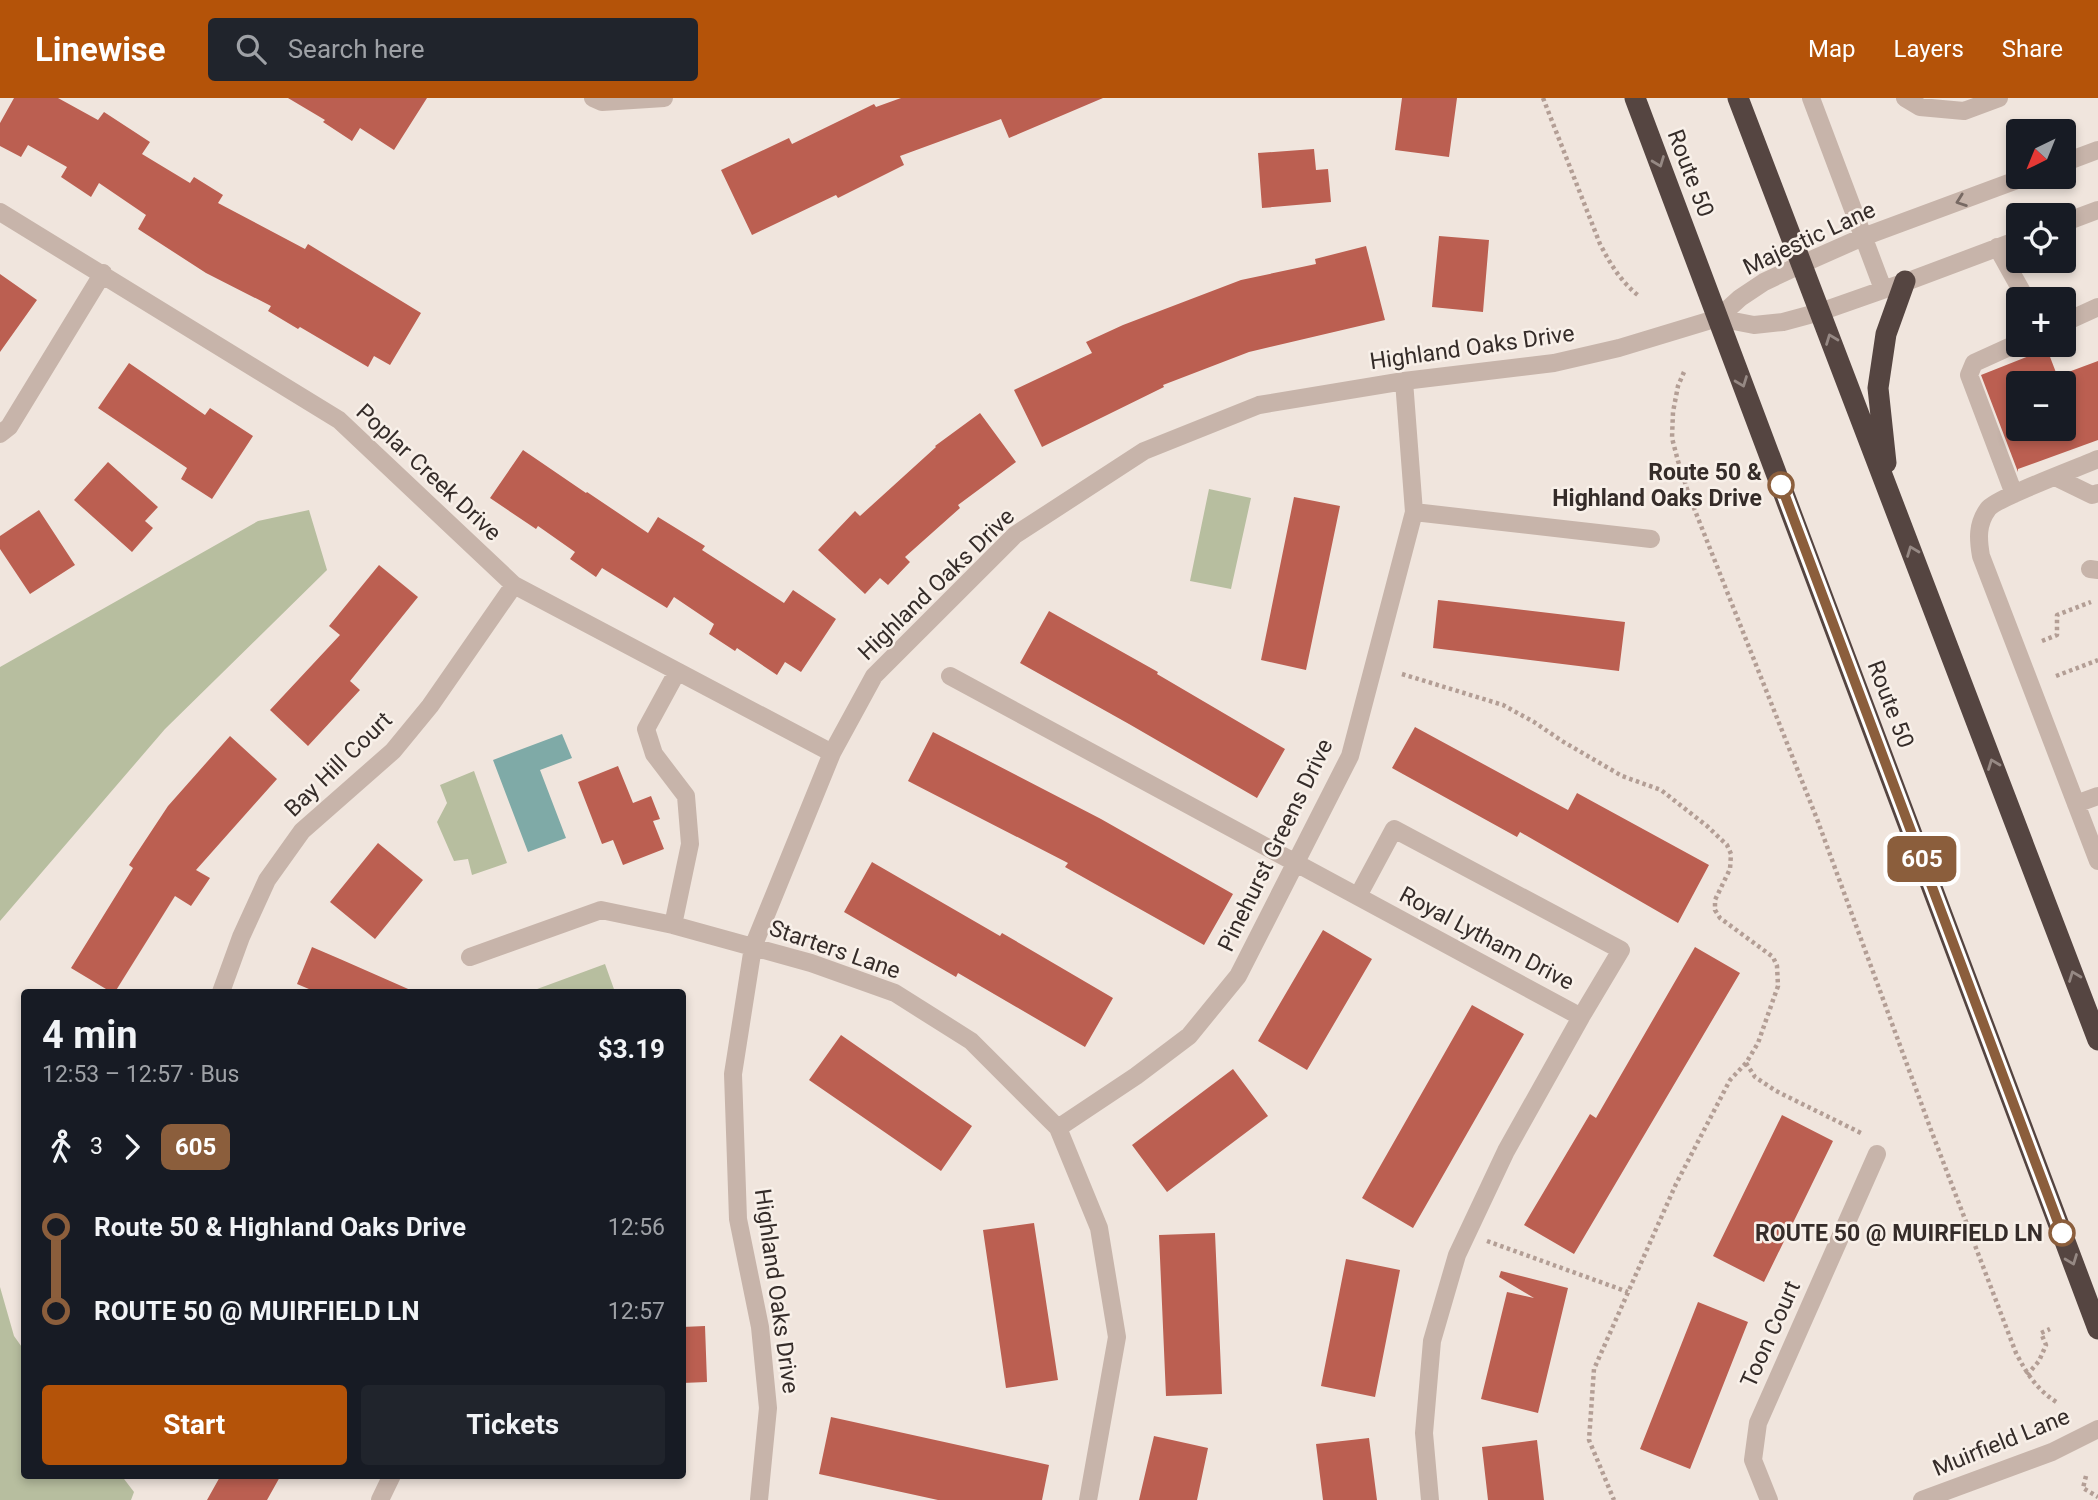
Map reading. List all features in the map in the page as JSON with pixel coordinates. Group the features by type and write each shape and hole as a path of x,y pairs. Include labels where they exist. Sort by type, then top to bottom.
{"highway":[{"name":"Route 50","path":"1635,98 2098,1329"},
{"path":"1738,98 2098,1040"},
{"path":"1889,492 1878,388 1886,334 1905,281"}],"street":[{"path":"593,98 602,102 664,98"},
{"path":"1811,98 1883,289"},
{"path":"1905,98 1920,107 1964,111 1998,98"},
{"path":"2076,158 2098,150"},
{"name":"Majestic Lane","path":"1718,318 1740,298 1764,282 1802,264 1863,237 2006,184"},
{"path":"2076,218 2098,209"},
{"name":"Poplar Creek Drive","path":"0,212 339,420 514,585 832,753"},
{"path":"1718,318 1755,325 1783,323 2006,244"},
{"path":"1997,247 2019,287"},
{"path":"0,434 9,427 103,273"},
{"path":"2076,317 2098,307"},
{"name":"Highland Oaks Drive","path":"759,1500 768,1408 760,1327 738,1219 733,1074 753,947 832,753 874,676 1015,535 1144,452 1259,405 1404,381 1554,363 1619,348 1718,318"},
{"path":"2006,348 1974,363 1969,375 2014,494"},
{"name":"Pinehurst Greens Drive","path":"1058,1128 1136,1076 1189,1036 1238,976 1350,756 1414,512 1404,381"},
{"path":"2098,459 1989,506 1980,524 1978,538 1981,556 2098,861"},
{"path":"2054,477 2092,495 2098,493"},
{"path":"1414,512 1651,539"},
{"name":"Bay Hill Court","path":"222,989 241,937 267,880 302,831 393,751 430,706 514,585"},
{"path":"673,925 690,844 685,796 654,754 646,729 677,672"},
{"name":"Royal Lytham Drive","path":"950,676 1581,1017 1506,1152 1457,1255 1432,1341 1424,1433 1430,1500"},
{"path":"2076,804 2098,796"},
{"path":"1358,897 1394,829 1621,950 1581,1017"},
{"name":"Starters Lane","path":"470,957 601,910 673,925 811,962 895,993 971,1041 1058,1128 1099,1228 1117,1337 1088,1500"},
{"name":"Toon Court","path":"1769,1500 1753,1460 1758,1423 1877,1154"},
{"name":"Muirfield Lane","path":"1922,1500 2052,1452 2098,1429"},
{"path":"380,1500 390,1479"}],"path":[{"path":"1543,98 1600,244 1612,267 1628,288 1639,296"},
{"path":"1684,372 1678,386 1672,425 1672,438 1682,474 1812,807 2016,1353 2027,1375 2041,1391 2058,1403"},
{"path":"2042,641 2057,635 2057,615 2091,602"},
{"path":"2056,676 2098,660"},
{"path":"1402,674 1503,705 1622,776 1661,790 1727,845 1731,854 1730,869 1715,900 1715,910 1720,918 1773,957 1777,966 1778,986 1758,1042 1746,1063 1730,1080 1676,1184 1594,1369 1588,1440 1614,1500"},
{"path":"1746,1063 1755,1077 1776,1091 1864,1134"},
{"path":"1487,1241 1628,1292"},
{"path":"2027,1375 2039,1361 2046,1345 2041,1333 2050,1329"},
{"path":"2086,1476 2083,1488 2098,1497"}],"green space":[{"path":"1209,489 1251,498 1231,589 1190,581"},
{"path":"309,510 327,570 165,729 0,921 0,667 258,521"},
{"path":"474,771 507,863 472,875 468,859 454,861 437,822 447,803 440,785"},
{"path":"605,964 614,989 537,989"},
{"path":"0,1287 14,1336 21,1346 21,1479 124,1479 134,1492 131,1500 0,1500"}],"water":[{"path":"562,734 572,758 540,770 566,838 528,852 493,760"}],"building":[{"path":"14,98 58,98 98,120 104,112 150,142 142,154 190,183 194,177 223,195 218,203 305,249 308,244 421,313 390,365 374,356 368,367 268,311 271,306 206,273 138,229 146,215 99,183 91,197 61,177 67,167 28,145 21,157 0,146 0,123"},
{"path":"288,98 427,98 394,150 360,128 352,141 323,122 325,120"},
{"path":"901,98 1103,98 1009,138 1001,119 900,156 904,165 838,198 836,195 752,235 721,170 789,138 792,144 874,104 876,107"},
{"path":"1402,98 1457,98 1449,157 1395,150"},
{"path":"1314,149 1316,170 1328,169 1331,202 1262,208 1258,153"},
{"path":"1439,236 1489,240 1483,312 1432,307"},
{"path":"1366,246 1385,320 1249,352 1163,385 1164,387 1042,447 1014,390 1092,353 1086,342 1241,280 1316,264 1315,259"},
{"path":"0,274 37,300 0,352"},
{"path":"2027,357 2050,357 2055,371 2006,371 2006,441 1981,375"},
{"path":"2098,361 2098,440 2018,469 2018,472 2006,441 2076,441 2076,371 2071,371"},
{"path":"129,363 205,415 210,408 253,436 212,499 181,479 187,468 98,408"},
{"path":"980,413 1016,462 958,505 960,508 905,557 910,562 888,585 880,578 865,594 818,550 855,511 860,516 935,446"},
{"path":"523,450 648,533 658,517 705,546 702,550 784,603 793,590 836,619 801,672 785,662 777,675 737,648 735,651 709,634 714,624 674,597 667,608 602,568 596,577 570,559 575,552 538,526 536,529 490,498"},
{"path":"108,462 158,507 145,521 153,528 132,552 74,500"},
{"path":"1294,497 1340,506 1306,670 1261,660"},
{"path":"39,510 75,565 30,594 0,549 0,536"},
{"path":"379,565 418,597 350,681 360,690 308,746 270,710 340,635 329,626"},
{"path":"1438,600 1625,622 1619,671 1433,648"},
{"path":"1049,611 1158,672 1157,674 1285,749 1257,798 1020,663"},
{"path":"1415,727 1568,810 1577,793 1709,865 1678,923 1520,832 1517,837 1392,768"},
{"path":"933,732 1101,819 1233,894 1204,945 1065,867 1068,863 908,781"},
{"path":"230,736 277,779 196,870 210,878 191,906 175,896 117,989 106,989 71,968 133,868 129,865 168,806"},
{"path":"618,766 633,803 651,796 660,819 653,821 664,849 623,865 613,840 602,844 578,782"},
{"path":"378,843 423,880 375,939 330,902"},
{"path":"872,862 1113,998 1085,1047 958,973 956,977 844,912"},
{"path":"1323,930 1372,959 1307,1070 1258,1041"},
{"path":"312,947 408,989 309,989 297,984"},
{"path":"1695,947 1740,973 1574,1254 1524,1225 1590,1114 1596,1118"},
{"path":"1472,1005 1524,1034 1413,1228 1362,1198"},
{"path":"841,1035 972,1126 941,1171 809,1080"},
{"path":"1233,1069 1268,1116 1167,1192 1132,1145"},
{"path":"1782,1115 1833,1141 1764,1282 1713,1256"},
{"path":"1034,1223 1058,1380 1006,1388 983,1230"},
{"path":"1215,1233 1222,1394 1166,1396 1159,1235"},
{"path":"1346,1259 1400,1270 1375,1397 1321,1386"},
{"path":"1501,1271 1568,1288 1538,1413 1481,1399 1507,1292 1534,1298 1499,1277"},
{"path":"1698,1302 1748,1322 1690,1469 1640,1449"},
{"path":"705,1326 707,1382 686,1383 686,1327"},
{"path":"831,1417 1049,1465 1042,1500 938,1500 819,1474"},
{"path":"1154,1436 1208,1448 1197,1500 1139,1500"},
{"path":"1369,1438 1377,1500 1323,1500 1316,1444"},
{"path":"1537,1440 1544,1500 1488,1500 1482,1447"},
{"path":"219,1479 279,1479 267,1500 207,1500"}],"bus line":[{"name":"605","path":"1781,485 2062,1233"}],"place":[{"name":"Route 50 & Highland Oaks Drive","path":"1781,485"},
{"name":"ROUTE 50 @ MUIRFIELD LN","path":"2062,1233"}]}
